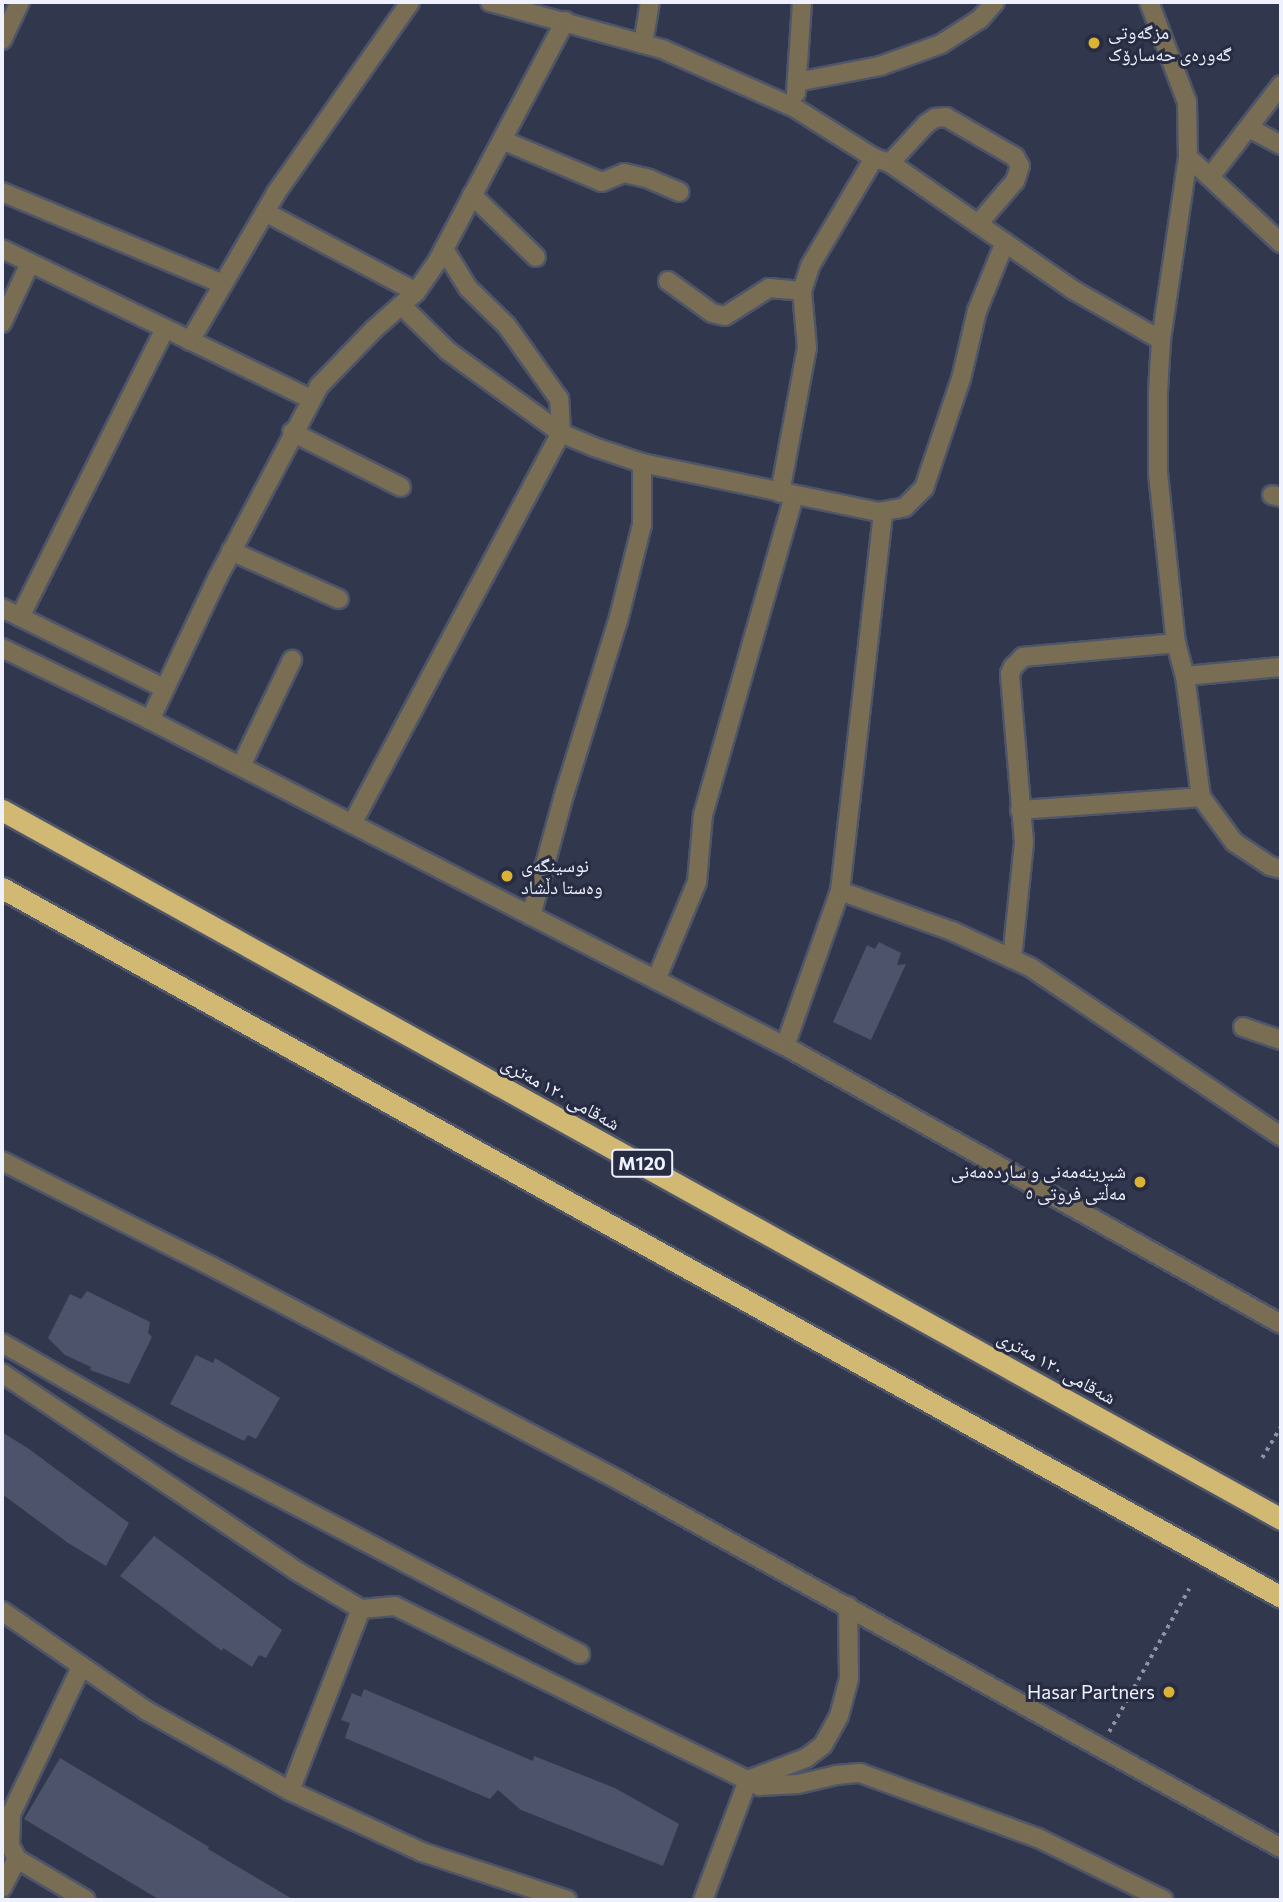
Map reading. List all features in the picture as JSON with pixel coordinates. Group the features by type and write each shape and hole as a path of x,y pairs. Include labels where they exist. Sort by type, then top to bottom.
{"highway":[{"name":"شەقامی ١٢٠ مەتری","path":"2,810 1281,1518"},
{"path":"2,888 1281,1597"}],"street":[{"path":"2,40 20,2"},
{"path":"190,341 221,283 265,212 411,2"},
{"path":"490,2 643,44 795,108 882,161 1075,291 1161,340"},
{"path":"643,44 650,2"},
{"path":"795,108 802,2"},
{"path":"797,82 880,66 942,44 980,19 995,2"},
{"path":"1150,2 1187,102 1188,157 1161,340 1158,392 1158,472 1176,643 1185,676 1200,797 1234,842 1270,866 1281,869"},
{"path":"150,720 231,551 292,432 319,386 373,330 416,292 444,249 565,21"},
{"path":"1210,177 1281,85"},
{"path":"656,980 697,882 703,815 787,495 807,348 802,291 810,266 882,161 935,118 946,117 1015,157 1020,166 1015,181 978,224"},
{"path":"1249,128 1281,145"},
{"path":"502,140 601,182 624,173 649,179 679,192"},
{"path":"1188,157 1281,243"},
{"path":"2,192 221,283"},
{"path":"472,195 536,257"},
{"path":"265,212 416,292"},
{"path":"401,305 447,351 561,433 642,463 787,495 883,511 905,507 924,488 961,379 977,311 1005,242"},
{"path":"2,249 312,399"},
{"path":"352,824 561,433 559,399 507,326 468,288 444,249"},
{"path":"2,323 30,263"},
{"path":"668,281 712,313 725,316 769,288 802,291"},
{"path":"20,617 165,329"},
{"path":"292,432 401,487"},
{"path":"531,916 564,796 618,621 642,526 642,463"},
{"path":"785,1046 840,891 883,511"},
{"path":"231,551 339,599"},
{"path":"2,608 164,688"},
{"path":"1012,959 1024,842 1010,674 1016,661 1023,657 1176,643"},
{"path":"2,648 241,766 785,1046 1281,1324"},
{"path":"241,766 292,660"},
{"path":"1185,676 1281,667"},
{"path":"1020,810 1200,797"},
{"path":"840,891 952,931 1012,959 1133,1034 1281,1136"},
{"path":"1243,1027 1281,1040"},
{"path":"2,1161 420,1375 848,1606 1281,1848"},
{"path":"2,1343 184,1447 580,1654"},
{"path":"2,1373 295,1570 361,1609 395,1606 760,1786 788,1786 860,1773 1038,1839 1164,1900"},
{"path":"703,1900 748,1780 806,1758 823,1745 839,1716 849,1678 848,1606"},
{"path":"290,1791 361,1609"},
{"path":"2,1611 81,1667 202,1744 290,1791 422,1852 567,1900"},
{"path":"81,1667 11,1814 10,1845 17,1859 86,1900"},
{"path":"3,1884 17,1859"}],"path":[{"path":"1262,1458 1281,1426"},
{"path":"1100,1745 1189,1589"}],"building":[{"path":"879,942 901,953 897,965 906,964 871,1040 833,1022 867,945 875,949"},
{"path":"87,1291 150,1322 148,1333 152,1337 129,1384 90,1370 91,1367 65,1355 48,1338 70,1294 81,1299"},
{"path":"196,1355 213,1363 215,1358 280,1398 256,1439 248,1435 244,1441 170,1404"},
{"path":"2,1432 129,1523 106,1566 68,1543 2,1494"},
{"path":"154,1536 282,1630 266,1658 259,1655 252,1667 223,1648 222,1651 120,1576"},
{"path":"364,1689 533,1761 534,1756 615,1788 679,1824 663,1866 521,1810 498,1790 490,1799 345,1738 350,1723 341,1720 352,1693 361,1697"},
{"path":"60,1758 294,1900 160,1900 24,1819"}],"place":[{"name":"مزگەوتی گەورەی حەسارۆک","path":"1094,43"},
{"name":"نوسینگەی وەستا دڵشاد","path":"507,876"},
{"name":"شیرینەمەنی و ساردەمەنی مەڵتی فروتی ٥","path":"1140,1182"},
{"name":"Hasar Partners","path":"1169,1692"}]}
